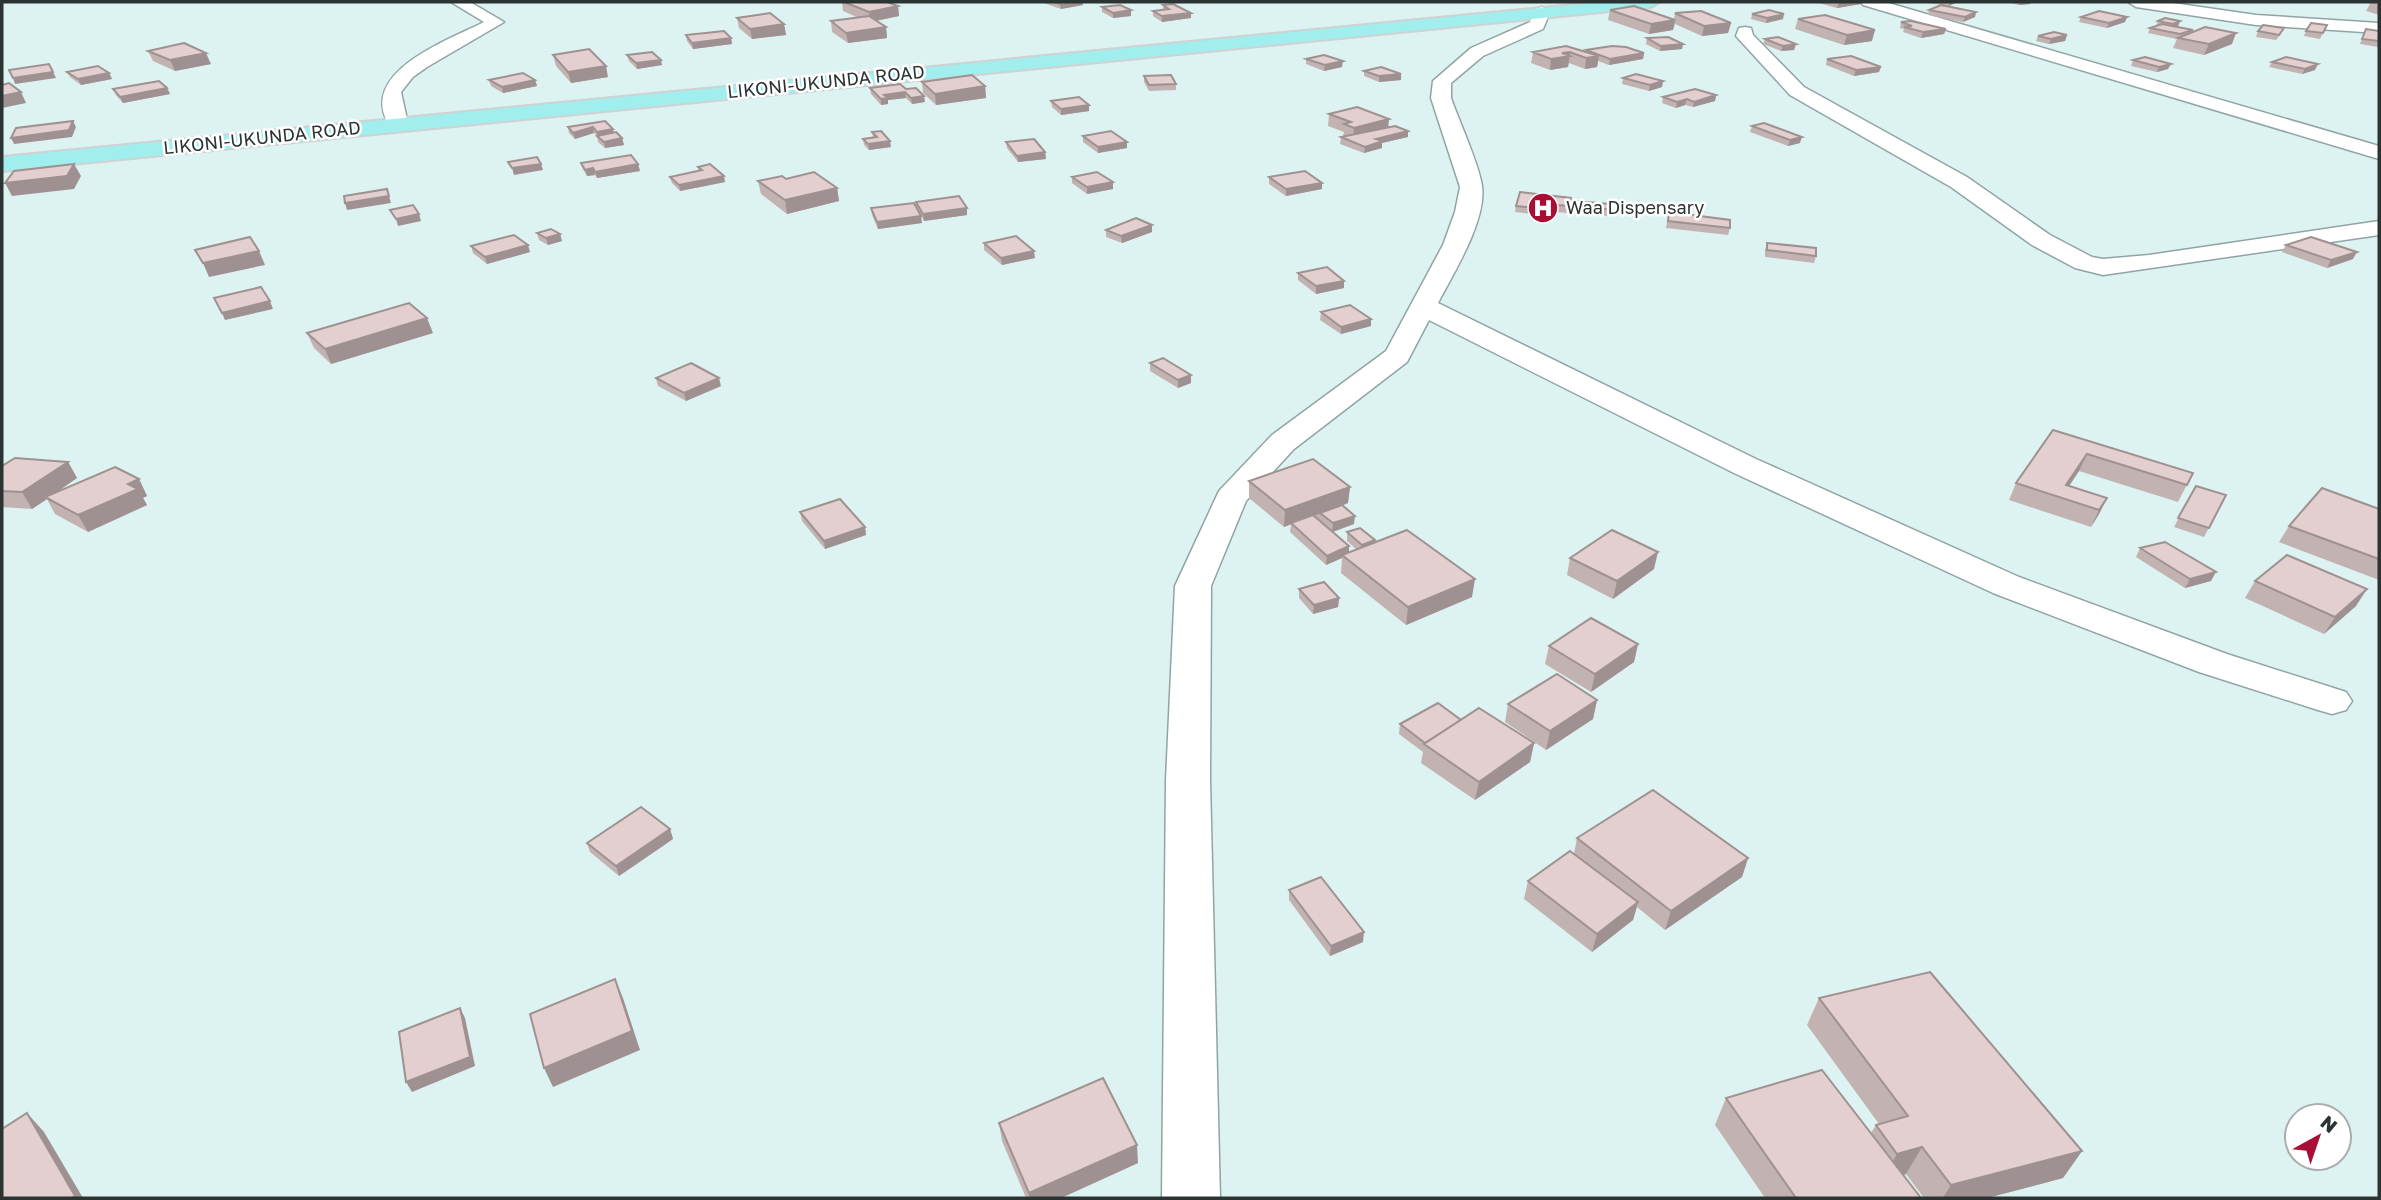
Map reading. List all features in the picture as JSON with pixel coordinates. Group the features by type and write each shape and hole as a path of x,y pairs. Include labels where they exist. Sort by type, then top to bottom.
{"highway":[{"name":"LIKONI-UKUNDA ROAD","path":"2,164 1651,2"}],"street":[{"path":"398,124 391,93 394,83 408,71 496,22 459,2"},
{"path":"1869,2 2379,153"},
{"path":"2136,2 2244,19 2379,27"},
{"path":"2353,8 2379,27"},
{"path":"1191,1198 1188,780 1193,586 1231,498 1283,442 1397,356 1455,245 1467,212 1472,187 1441,97 1442,81 1477,52 1537,25 1542,12"},
{"path":"1745,32 1744,36 1797,91 1959,182 2041,240 2084,262 2103,267 2150,262 2379,228"},
{"path":"1424,307 1745,466 2006,585 2213,663 2332,701"}],"building":[{"path":"844,2 887,2 898,6 869,12"},
{"path":"1173,4 1191,13 1162,16 1153,11 1169,9 1163,5"},
{"path":"1120,5 1131,10 1113,13 1102,7"},
{"path":"1941,5 1976,12 1965,17 1929,10"},
{"path":"1634,6 1675,20 1651,24 1610,10"},
{"path":"1769,10 1784,14 1767,18 1752,14"},
{"path":"1701,11 1731,23 1704,26 1675,13"},
{"path":"2099,11 2127,17 2109,23 2081,17"},
{"path":"770,13 784,24 750,29 737,18"},
{"path":"1825,15 1875,30 1847,35 1798,19"},
{"path":"869,16 886,27 846,33 831,21"},
{"path":"2165,18 2180,21 2173,24 2158,21"},
{"path":"1911,21 1946,29 1923,32 1904,27 1912,26 1901,22"},
{"path":"2311,23 2327,25 2323,33 2306,31"},
{"path":"2162,24 2193,30 2180,34 2150,28"},
{"path":"2263,25 2284,28 2279,35 2258,31"},
{"path":"2205,27 2236,33 2209,44 2178,38"},
{"path":"2366,29 2379,31 2379,41 2362,39"},
{"path":"724,31 731,38 692,43 686,35"},
{"path":"2054,32 2067,35 2051,39 2038,36"},
{"path":"1668,37 1683,44 1661,46 1647,38"},
{"path":"1778,37 1796,44 1783,46 1765,39"},
{"path":"184,43 206,53 170,60 148,51"},
{"path":"1566,46 1599,56 1586,58 1570,52 1562,53 1570,56 1551,59 1533,52"},
{"path":"1612,46 1644,53 1610,59 1586,50"},
{"path":"589,49 606,66 568,72 553,55"},
{"path":"652,52 661,60 636,63 627,55"},
{"path":"1324,55 1343,61 1325,65 1306,59"},
{"path":"1851,56 1881,67 1856,70 1827,59"},
{"path":"2145,57 2171,64 2159,67 2133,60"},
{"path":"2286,57 2318,64 2305,69 2272,62"},
{"path":"49,64 53,72 13,78 9,70"},
{"path":"98,66 109,73 78,79 67,72"},
{"path":"1381,67 1401,74 1379,76 1364,71"},
{"path":"523,73 535,80 502,87 489,80"},
{"path":"1636,74 1663,81 1650,85 1623,78"},
{"path":"972,75 985,86 935,94 922,82"},
{"path":"1171,75 1176,84 1149,85 1144,76"},
{"path":"159,81 167,88 120,97 113,89"},
{"path":"9,83 21,92 2,96 2,85"},
{"path":"900,84 906,89 916,88 924,96 911,98 905,92 884,95 888,98 881,99 870,88"},
{"path":"1695,89 1716,95 1694,102 1687,99 1677,102 1663,97"},
{"path":"1079,97 1089,105 1061,109 1051,101"},
{"path":"1357,107 1389,119 1354,128 1344,124 1351,122 1329,114"},
{"path":"73,121 69,130 11,138 16,128"},
{"path":"605,121 613,129 597,132 593,127 573,133 568,127"},
{"path":"1764,123 1802,137 1790,140 1752,126"},
{"path":"1395,126 1408,131 1376,139 1383,141 1365,147 1341,137"},
{"path":"881,131 890,141 868,144 863,139 877,137 872,132"},
{"path":"1111,131 1127,142 1098,147 1083,136"},
{"path":"616,132 622,138 604,142 597,136"},
{"path":"1034,139 1045,152 1017,156 1006,142"},
{"path":"631,155 638,164 595,172 593,168 585,170 581,163"},
{"path":"537,157 541,164 512,168 508,162"},
{"path":"74,164 67,176 5,183 14,171"},
{"path":"710,164 724,176 679,185 670,177 702,170 698,167"},
{"path":"1305,171 1322,183 1286,189 1269,177"},
{"path":"814,172 837,188 785,200 758,181 782,176 786,179"},
{"path":"1097,172 1113,182 1087,187 1072,177"},
{"path":"387,189 389,196 345,203 344,196"},
{"path":"1520,192 1571,198 1570,206 1558,205 1557,210 1516,206"},
{"path":"959,196 967,208 923,214 916,202"},
{"path":"1576,201 1609,204 1609,209 1576,207"},
{"path":"914,203 921,216 877,222 871,208"},
{"path":"413,205 419,214 396,219 390,210"},
{"path":"1669,212 1730,220 1730,228 1668,221"},
{"path":"1136,218 1152,225 1121,236 1106,230"},
{"path":"551,229 560,234 546,238 537,233"},
{"path":"514,235 528,245 485,257 471,246"},
{"path":"1016,236 1034,251 1001,258 984,243"},
{"path":"250,237 259,251 203,263 195,250"},
{"path":"2311,237 2357,252 2331,260 2286,245"},
{"path":"1767,243 1816,248 1816,256 1767,250"},
{"path":"1327,267 1344,281 1316,286 1298,273"},
{"path":"261,287 270,301 222,313 214,298"},
{"path":"409,303 427,318 325,349 307,333"},
{"path":"1350,305 1371,319 1341,327 1321,312"},
{"path":"1163,358 1191,375 1178,380 1150,363"},
{"path":"691,363 719,378 684,393 656,378"},
{"path":"2053,430 2193,473 2187,485 2087,454 2066,485 2107,498 2099,510 2016,483"},
{"path":"15,458 68,462 22,492 2,491 2,466"},
{"path":"1313,459 1350,487 1285,510 1249,481"},
{"path":"115,467 139,479 128,484 138,489 78,515 45,497"},
{"path":"2196,486 2226,495 2209,528 2178,518"},
{"path":"2322,488 2379,509 2379,559 2289,526"},
{"path":"840,499 865,527 824,541 800,512"},
{"path":"1342,505 1355,516 1333,523 1320,513"},
{"path":"1313,515 1349,546 1327,556 1291,523"},
{"path":"1360,528 1375,540 1362,545 1347,532"},
{"path":"1407,530 1475,579 1408,607 1342,555"},
{"path":"1612,530 1658,552 1617,581 1570,558"},
{"path":"2165,542 2216,572 2190,579 2140,548"},
{"path":"2287,555 2367,589 2335,617 2255,581"},
{"path":"1324,582 1339,598 1314,605 1299,589"},
{"path":"1591,618 1638,644 1595,674 1549,646"},
{"path":"1557,674 1597,700 1550,731 1508,704"},
{"path":"1438,703 1461,720 1425,743 1400,724"},
{"path":"1479,708 1534,743 1479,782 1424,744"},
{"path":"1653,790 1748,858 1671,911 1577,838"},
{"path":"641,807 670,829 616,866 587,843"},
{"path":"1570,851 1638,902 1597,934 1528,881"},
{"path":"1321,877 1364,932 1331,946 1289,890"},
{"path":"1930,972 2082,1151 1951,1185 1922,1147 1897,1154 1876,1125 1908,1116 1819,998"},
{"path":"615,979 632,1031 544,1068 530,1014"},
{"path":"460,1008 470,1057 406,1082 399,1032"},
{"path":"1822,1070 1921,1198 1796,1198 1726,1098"},
{"path":"1103,1078 1137,1145 1029,1193 999,1123"},
{"path":"27,1113 75,1196 72,1198 2,1198 2,1129"}],"place":[{"name":"Waa Dispensary","path":"1543,208"}]}
